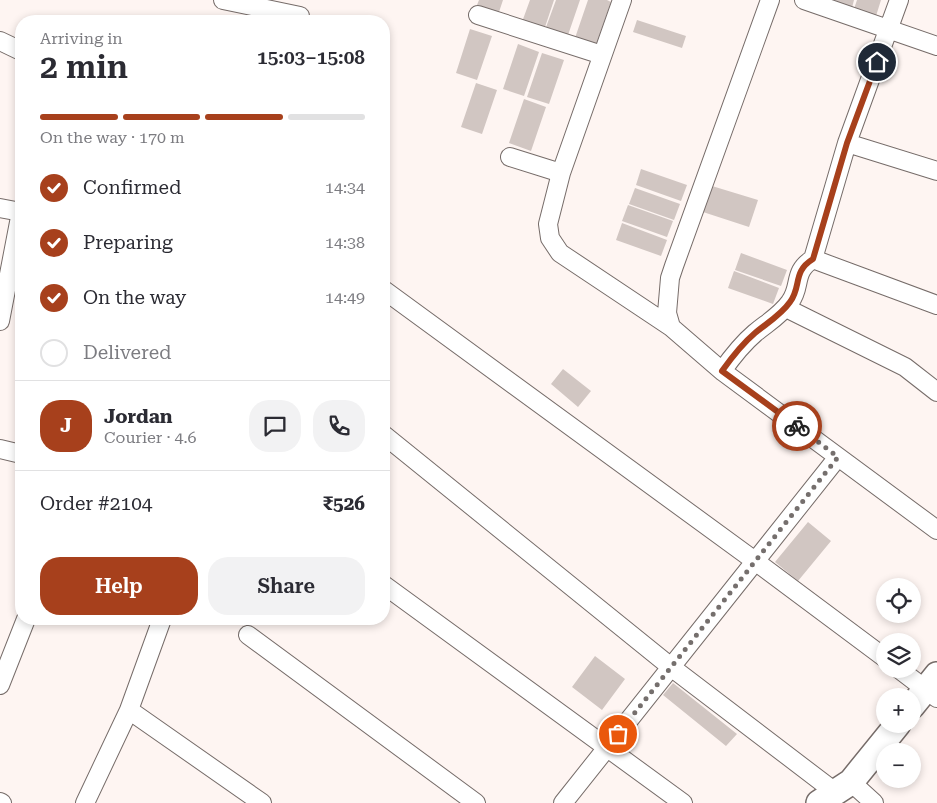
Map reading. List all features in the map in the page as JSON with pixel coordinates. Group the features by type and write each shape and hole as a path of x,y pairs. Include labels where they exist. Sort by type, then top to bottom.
{"street":[{"path":"223,0 301,12"},
{"path":"622,0 560,174 548,224 550,238 560,253 671,327 722,371 937,530"},
{"path":"671,327 667,313 670,278 770,0"},
{"path":"804,0 937,46"},
{"path":"722,371 734,354 754,333 786,308 792,299 804,264 813,259 847,143 898,0"},
{"path":"478,15 602,55"},
{"path":"0,41 15,48"},
{"path":"847,143 937,171"},
{"path":"510,157 560,174"},
{"path":"0,208 15,211"},
{"path":"0,321 15,243"},
{"path":"813,259 937,304"},
{"path":"390,294 876,651"},
{"path":"786,308 904,368 937,392"},
{"path":"390,440 671,667 835,792 874,803"},
{"path":"0,449 15,453"},
{"path":"563,803 838,457"},
{"path":"390,589 683,803"},
{"path":"0,686 24,625"},
{"path":"85,803 129,710 160,625"},
{"path":"248,635 476,803"},
{"path":"910,678 928,692"},
{"path":"129,710 262,803"},
{"path":"835,792 890,733"}],"building":[{"path":"479,0 503,0 499,12 477,5"},
{"path":"530,0 554,0 544,30 522,22"},
{"path":"556,0 580,0 567,38 545,30"},
{"path":"588,0 607,0 611,2 596,45 575,38"},
{"path":"829,0 854,0 852,8"},
{"path":"857,0 881,0 876,16 854,9"},
{"path":"637,20 686,36 682,48 633,32"},
{"path":"470,29 492,36 477,80 456,73"},
{"path":"518,44 539,52 524,96 503,89"},
{"path":"542,53 564,60 549,104 527,97"},
{"path":"476,83 497,90 482,134 461,127"},
{"path":"524,99 546,107 531,151 509,143"},
{"path":"641,169 687,185 681,201 636,185"},
{"path":"712,186 758,200 749,227 703,212"},
{"path":"635,188 680,204 674,220 629,204"},
{"path":"628,205 673,221 667,237 622,221"},
{"path":"622,223 667,240 661,256 616,240"},
{"path":"741,253 787,270 781,286 735,270"},
{"path":"734,271 779,288 773,304 728,288"},
{"path":"563,369 591,391 578,407 551,384"},
{"path":"808,522 831,541 798,581 775,562"},
{"path":"595,656 625,679 602,710 572,687"},
{"path":"673,683 737,734 726,746 663,695"}],"way so far":[{"path":"618,734 838,457 797,426"}],"route":[{"path":"797,426 722,371 734,354 754,333 786,308 792,299 804,264 813,259 847,143 877,62"}]}
